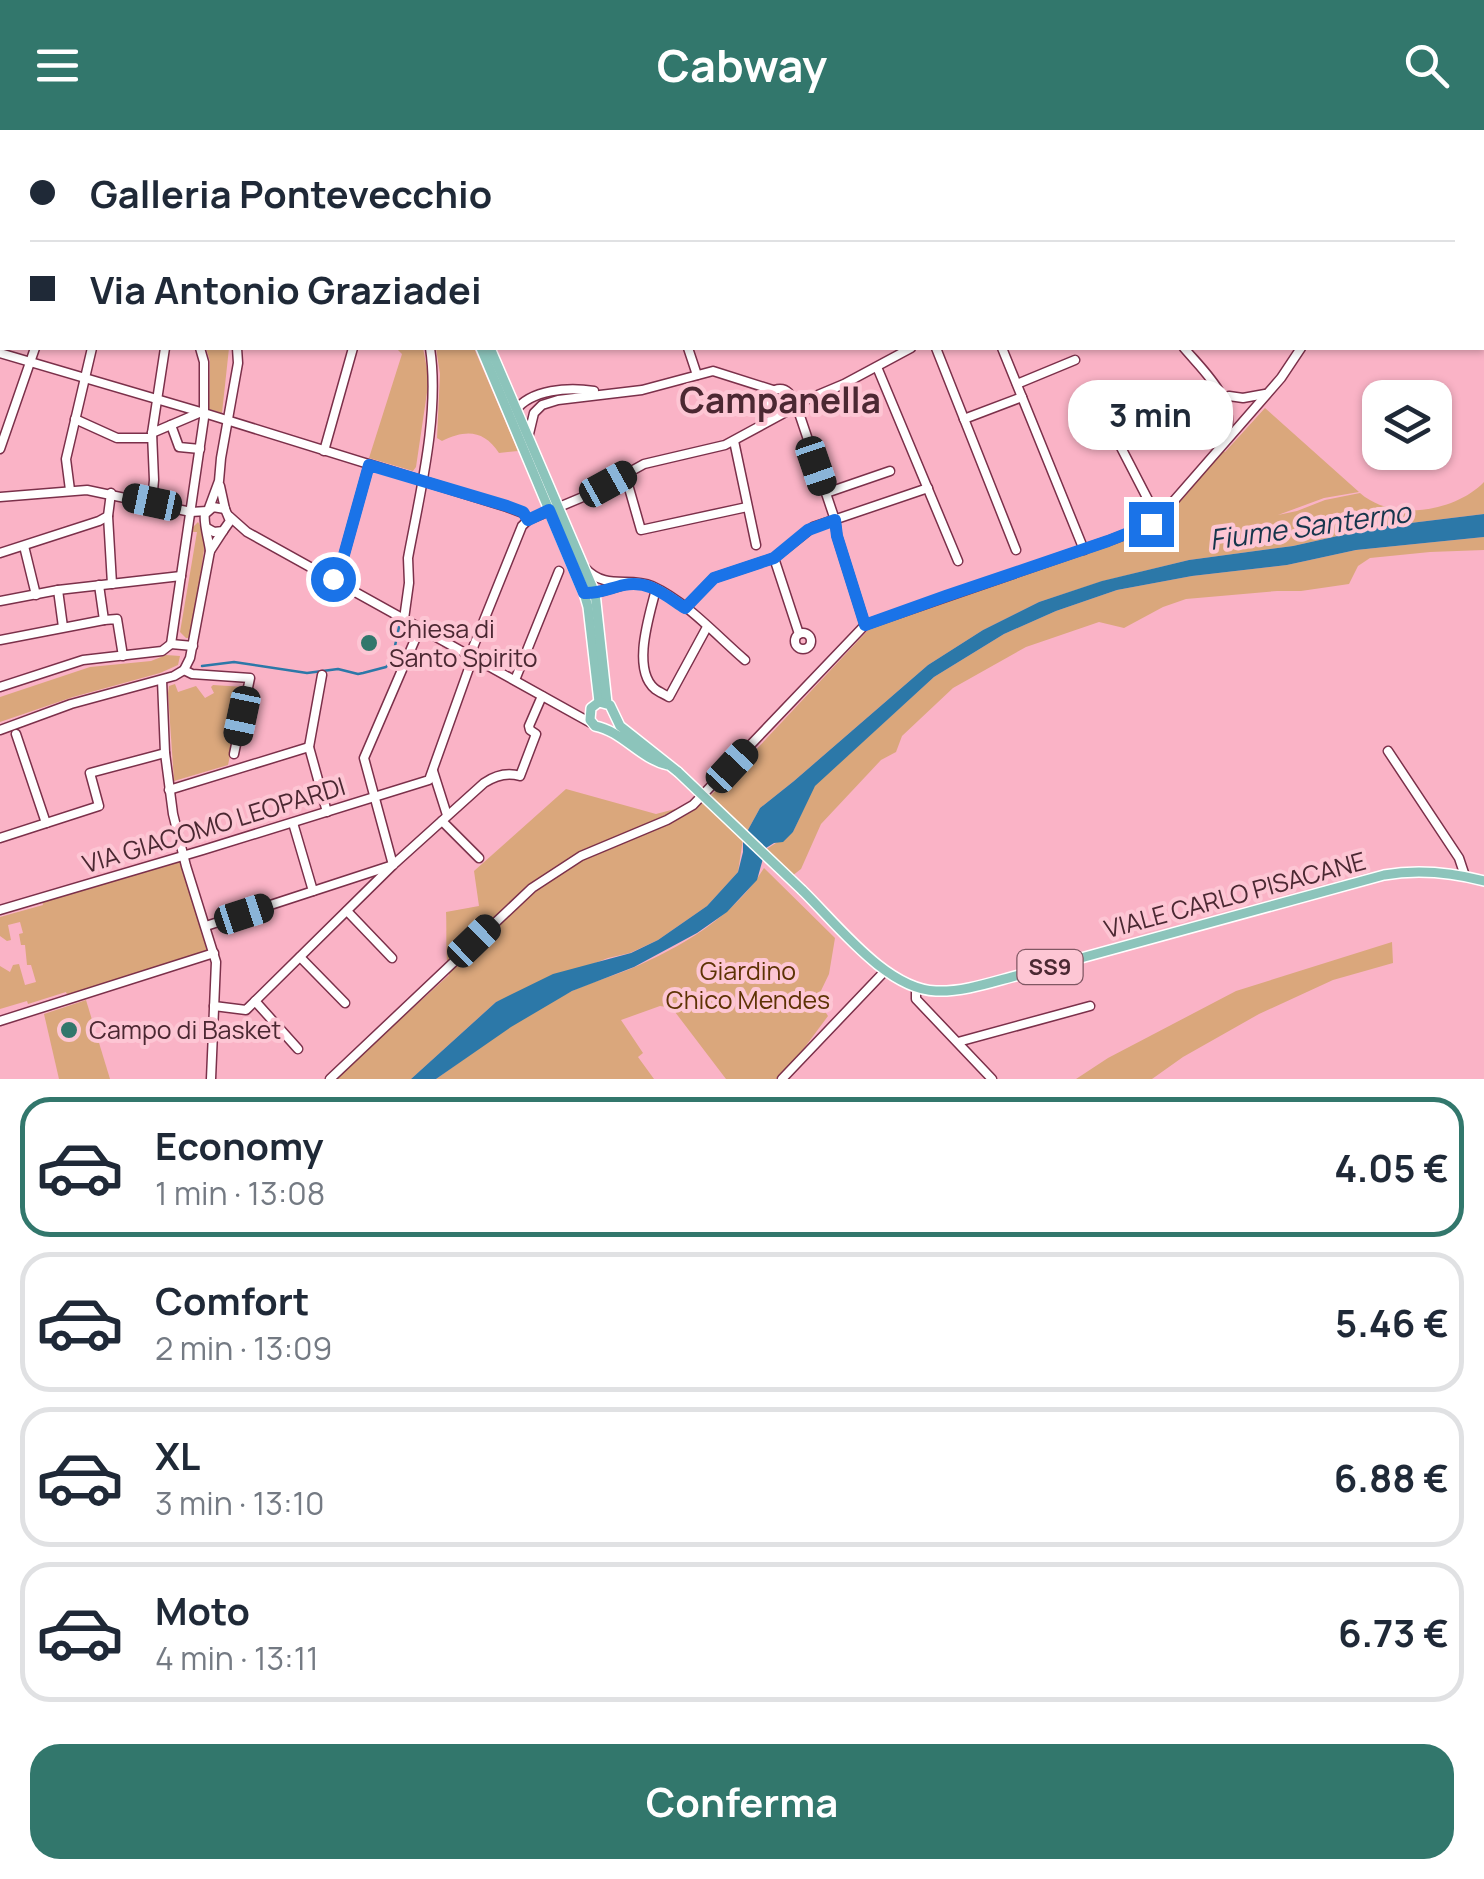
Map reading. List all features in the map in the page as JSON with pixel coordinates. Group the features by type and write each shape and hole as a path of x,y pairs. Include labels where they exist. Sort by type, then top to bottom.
{"main road":[{"path":"482,350 515,410 553,508 582,565 590,591 603,706 612,723 600,726 590,720 603,706"},
{"path":"491,350 590,591"},
{"name":"VIALE CARLO PISACANE","path":"603,706 620,726 678,772 884,972 916,988 962,990 1384,875 1442,872 1484,881"},
{"name":"VIALE CARLO PISACANE","path":"600,726 652,760 668,765"},
{"path":"630,744 643,751 649,748"}],"street":[{"path":"0,449 34,350"},
{"path":"70,490 66,459 92,350"},
{"path":"152,502 152,436 164,350"},
{"path":"171,644 200,449 204,362 201,350"},
{"path":"324,451 352,350"},
{"path":"404,619 408,558 434,376 430,350"},
{"path":"689,350 697,375"},
{"path":"886,350 890,360"},
{"path":"478,858 444,818 433,771 522,526 644,464 734,441 908,350"},
{"path":"937,350 1016,550"},
{"path":"1003,350 1084,550"},
{"path":"1186,350 1226,398 1231,411 1242,411"},
{"path":"330,1079 532,888 582,856 693,805 865,625 1140,530 1158,519 1225,442 1242,411 1281,378 1300,350"},
{"path":"210,551 224,530 227,513 220,481 238,352"},
{"path":"0,354 507,506 523,512 528,520"},
{"path":"1016,384 1075,360"},
{"path":"877,367 958,562"},
{"path":"528,438 534,412 542,405 604,392 661,386 697,375 720,372 790,394 817,396"},
{"path":"756,385 774,412 791,408"},
{"path":"515,410 560,388 604,392"},
{"path":"759,427 767,418 774,390"},
{"path":"790,394 791,408 835,520 865,625"},
{"path":"1226,398 1265,394"},
{"path":"964,419 1022,397"},
{"path":"1225,442 1230,424 1226,398"},
{"path":"1097,402 1158,519"},
{"path":"75,419 117,438 152,436 203,413"},
{"path":"171,425 179,446 200,449"},
{"path":"734,441 756,545"},
{"path":"333,579 342,562 369,465"},
{"path":"826,493 890,471"},
{"path":"625,474 640,530 747,507"},
{"path":"0,730 184,670 193,646 210,551 208,510 220,481"},
{"path":"685,608 714,578 774,558 808,530 928,488"},
{"path":"0,497 87,490 152,502 190,515 214,532 224,530"},
{"path":"111,494 108,516 112,584"},
{"path":"190,515 216,506 227,513"},
{"name":"VIALE CARLO PISACANE","path":"227,513 247,532 600,726"},
{"path":"0,553 71,532 108,516"},
{"name":"VIALE CARLO PISACANE","path":"224,530 247,532"},
{"path":"24,546 36,595"},
{"path":"774,558 800,634"},
{"path":"582,565 595,578 628,584"},
{"path":"515,680 559,571"},
{"path":"0,602 58,590 182,576"},
{"path":"590,591 612,581"},
{"path":"590,591 628,584 656,589 685,608 745,660"},
{"path":"99,585 104,620"},
{"path":"656,589 642,646 652,688 669,697 707,626"},
{"path":"58,590 62,627"},
{"path":"0,640 117,618 123,656"},
{"path":"392,866 364,758 420,628"},
{"path":"0,687 84,660 162,650 171,644 193,646"},
{"path":"184,670 192,674 250,678 234,754"},
{"path":"322,674 309,747 327,812"},
{"path":"162,680 169,790 216,962 211,1079"},
{"path":"214,1006 246,1010 392,866 493,776 520,776 536,734 528,726 542,696"},
{"name":"VIALE CARLO PISACANE","path":"565,708 603,706"},
{"path":"16,734 46,823"},
{"path":"169,790 309,747"},
{"path":"1388,751 1459,858 1465,876"},
{"path":"0,838 99,806 90,773 165,753"},
{"name":"VIA GIACOMO LEOPARDI","path":"0,910 420,784 433,771"},
{"path":"292,823 313,891"},
{"path":"206,926 392,866"},
{"path":"347,911 392,958"},
{"path":"0,1021 214,953"},
{"path":"300,956 345,1003"},
{"path":"782,1079 884,972"},
{"path":"916,988 916,999 992,1079"},
{"path":"255,1002 298,1048"},
{"path":"958,1042 1090,1006"}],"green space":[{"path":"207,350 229,350 222,413 209,409"},
{"path":"398,350 423,350 429,379 413,471 369,458 402,354"},
{"path":"436,350 475,350 518,451 499,453 487,440 474,434 442,441 437,438 440,374"},
{"path":"1265,408 1359,492 1324,498 1278,515 1360,493 1389,508 1424,510 1457,500 1484,482 1484,514 1378,527 1293,546 1189,560 1039,602 983,630 928,665 760,808 743,839 738,872 707,906 658,940 496,1002 411,1079 335,1079 449,975 446,912 479,906 474,871 566,789 656,814 702,802 723,785 871,627 1154,525"},
{"path":"198,522 206,536 192,633 186,638 180,632 197,532 193,532 193,527"},
{"path":"1484,537 1484,550 1370,558 1358,566 1349,584 1186,599 1124,628 1099,622 1026,647 953,688 902,736 896,752 881,760 821,824 801,869 792,876 765,850 793,832 814,786 934,677 1004,634 1056,611 1117,590 1192,576 1287,565 1356,550"},
{"path":"166,655 180,656 178,665 0,722 0,697 90,667 151,661"},
{"path":"175,684 178,692 196,686 205,698 214,693 213,685 245,687 228,765 174,781 168,693 169,686"},
{"path":"185,853 215,955 70,1003 66,992 0,1009 0,966 10,972 13,965 19,964 25,985 36,982 31,965 27,965 25,945 21,945 20,922 8,925 11,940 7,941 0,936 0,917 43,905 41,897"},
{"name":"Giardino Chico Mendes","path":"764,868 835,938 829,974 817,999 828,1016 776,1079 726,1079 672,1008 660,1006 621,1020 643,1053 638,1057 654,1079 436,1079 554,1000 649,961 705,929 738,901"},
{"path":"1392,942 1393,963 1333,980 1259,1014 1152,1079 1076,1079 1236,991"},
{"path":"86,1000 110,1079 59,1079 44,1014"}],"water":[{"path":"1484,514 1484,537 1356,550 1287,565 1117,590 1004,634 934,677 815,786 793,832 783,842 766,848 757,880 727,912 634,967 572,991 436,1079 411,1079 496,1002 553,974 631,953 658,940 707,906 738,872 743,839 760,808 928,665 983,630 1039,602 1102,581 1189,560 1293,546 1378,527"}],"waterway":[{"path":"202,666 234,662 307,673 338,669 358,674 386,667 392,660 399,627"}],"place":[{"name":"Chiesa di Santo Spirito","path":"369,643"},
{"name":"Campo di Basket","path":"69,1030"}],"district":[{"name":"Campanella","path":"780,401"}],"route":[{"path":"333,579 342,562 369,465 507,506 523,512 528,520 549,510 584,593 644,584 685,608 707,582 774,558 808,530 835,520 865,625 1151,524"}],"water label":[{"name":"Fiume Santerno","path":"1310,526"}]}
